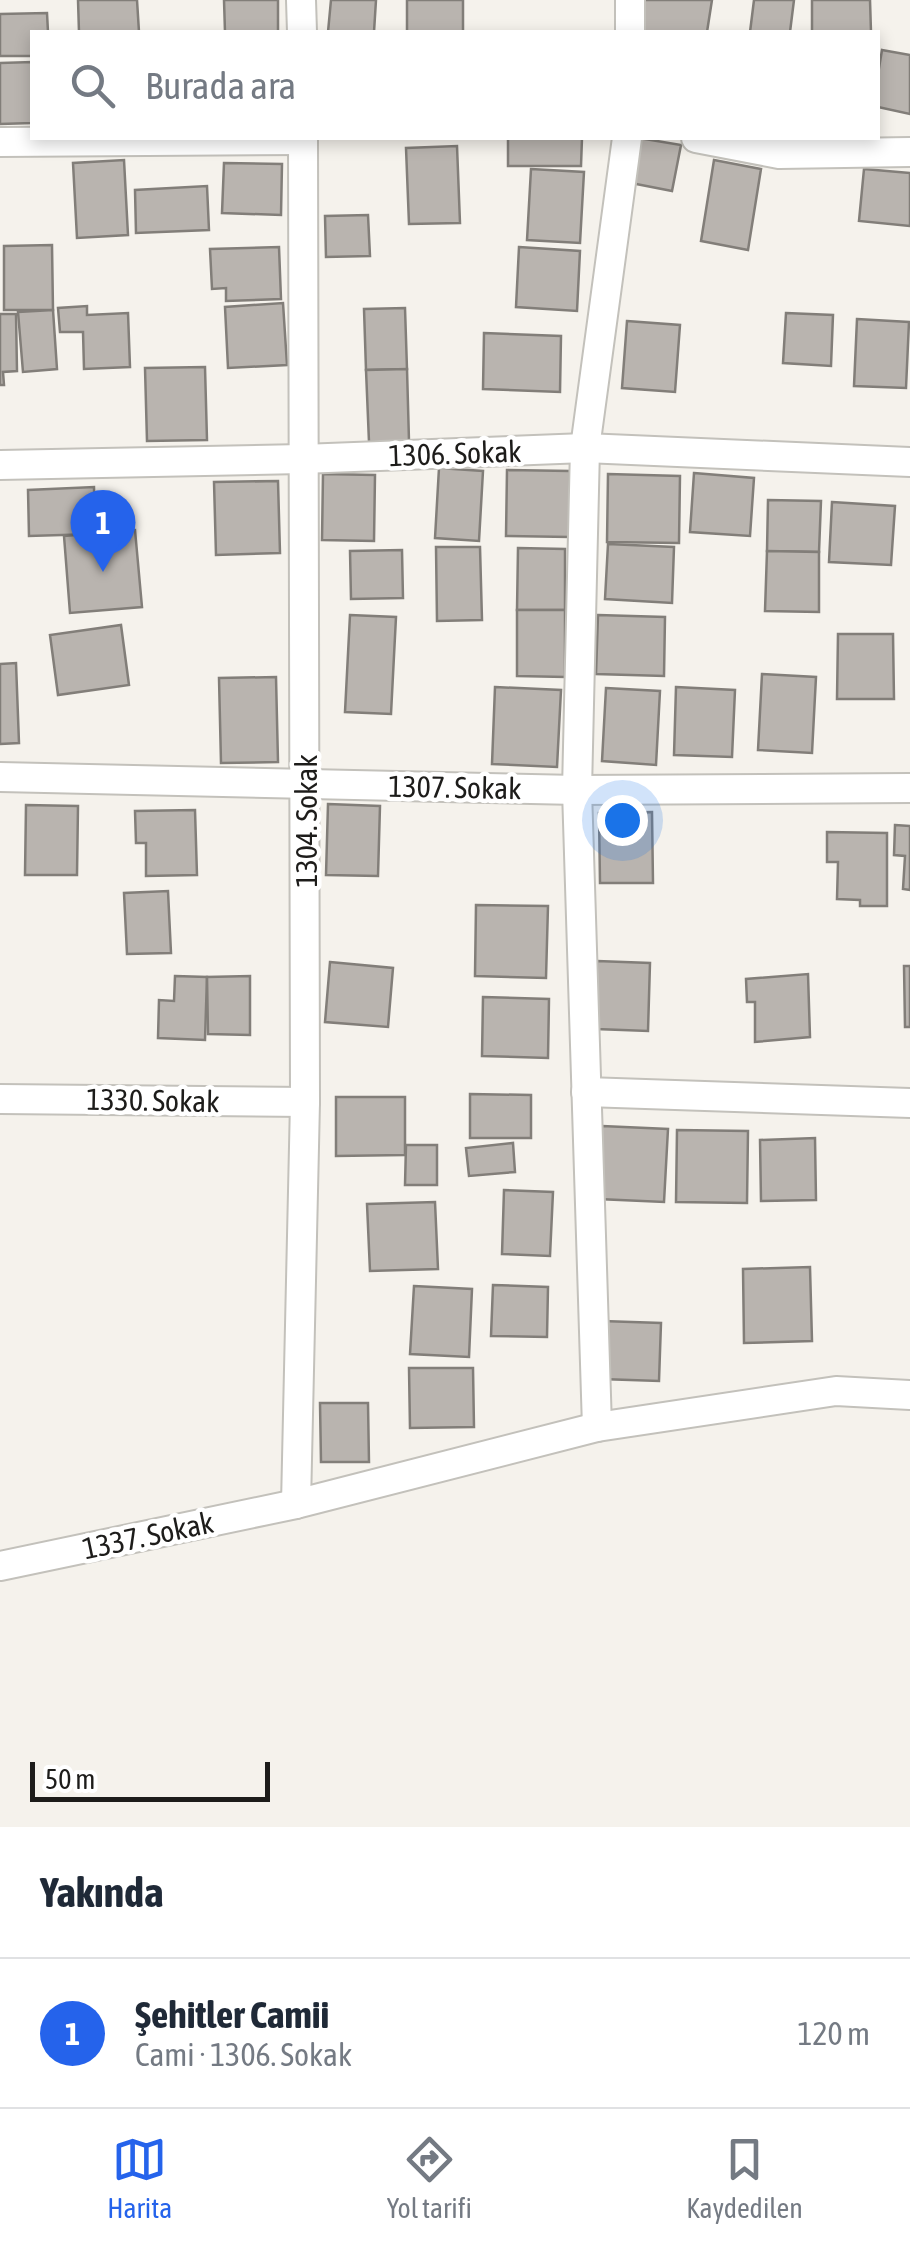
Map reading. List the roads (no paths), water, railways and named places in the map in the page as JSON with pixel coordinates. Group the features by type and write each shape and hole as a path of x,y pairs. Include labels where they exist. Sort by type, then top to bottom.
{"street":[{"path":"301,0 302,30"},
{"path":"630,0 630,30"},
{"path":"0,142 202,140"},
{"name":"1304. Sokak","path":"296,1504 305,1102 303,140"},
{"path":"597,1426 577,790 586,448 627,140"},
{"path":"706,140 779,154 910,152"},
{"name":"1306. Sokak","path":"0,466 586,448 910,462"},
{"name":"1307. Sokak","path":"0,777 577,790 910,788"},
{"path":"586,1092 910,1102"},
{"name":"1330. Sokak","path":"0,1098 305,1102"},
{"name":"1337. Sokak","path":"0,1566 296,1504 597,1426 836,1392 910,1395"}],"place":[{"name":"Şehitler Camii","path":"103,572"}]}
